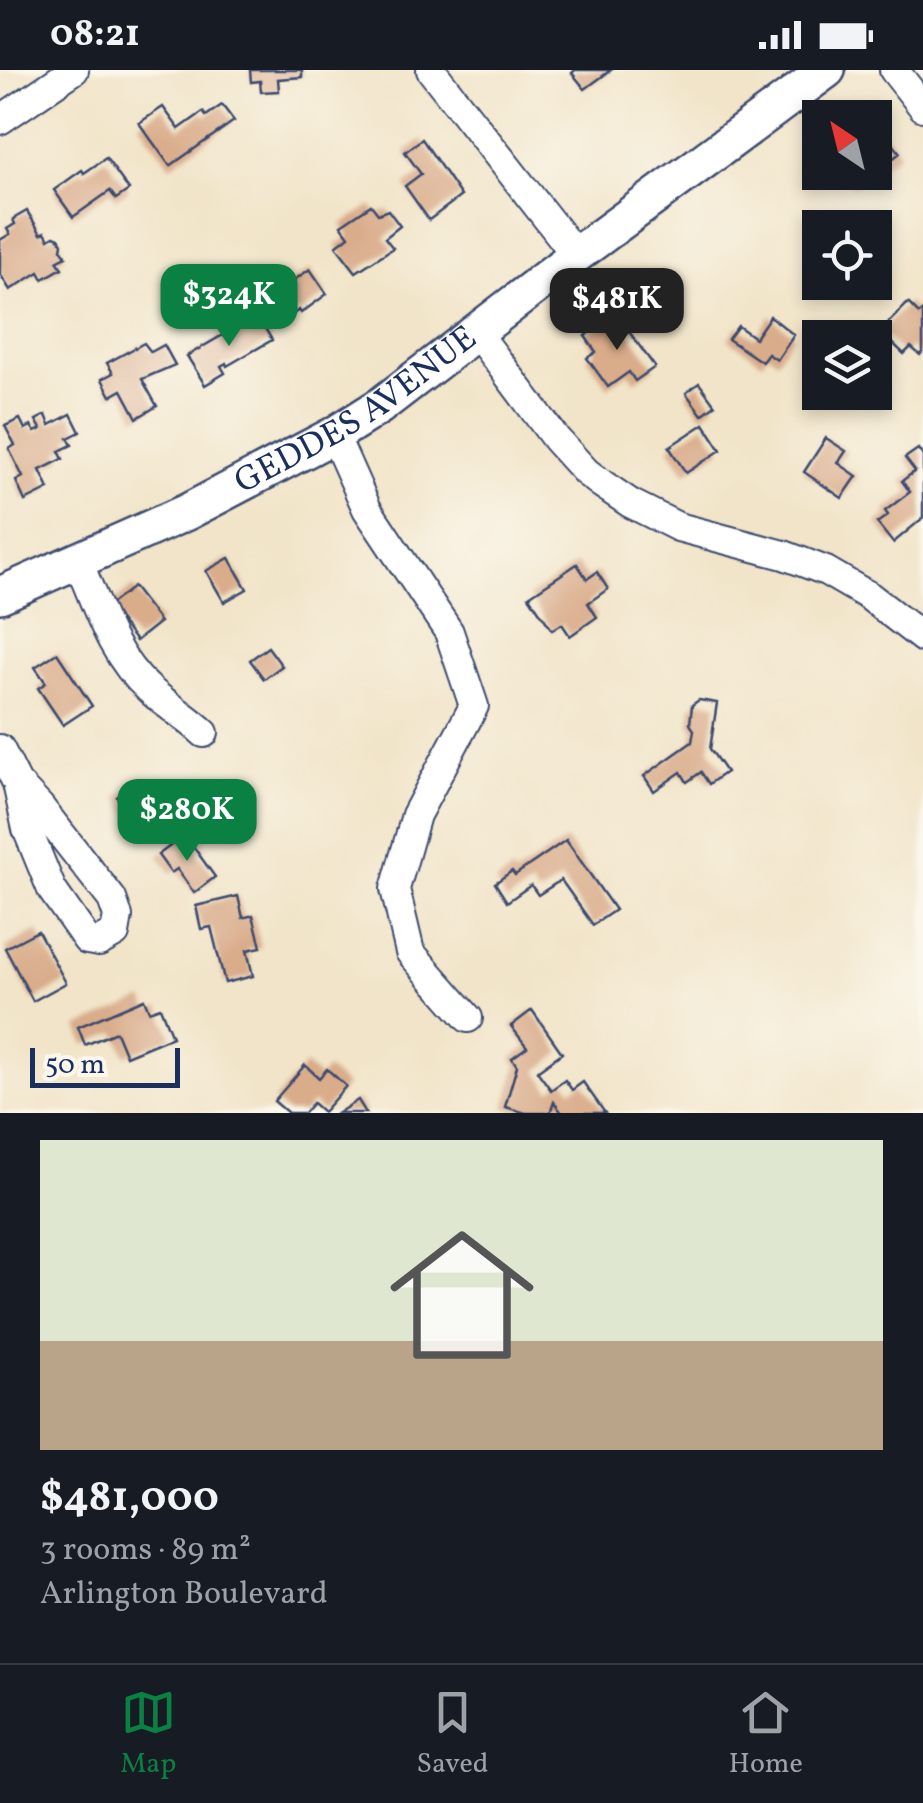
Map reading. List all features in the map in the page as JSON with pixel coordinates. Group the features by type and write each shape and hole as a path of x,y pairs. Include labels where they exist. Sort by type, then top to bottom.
{"main road":[{"name":"GEDDES AVENUE","path":"0,594 187,512 334,435 380,406 827,70"}],"street":[{"path":"0,120 74,70"},
{"path":"431,70 576,255"},
{"path":"894,70 923,107"},
{"path":"476,332 556,439 602,484 678,526 784,555 826,571 870,596 923,638"},
{"path":"334,435 368,509 449,632 474,706 416,815 395,889 410,952 468,1018"},
{"path":"77,559 114,645 129,667 148,689 204,734"},
{"path":"0,748 18,783 28,829 52,890 87,940 99,942 115,932 118,916 112,900 18,783"}],"building":[{"path":"250,70 302,70 302,77 278,79 279,91 261,92 260,81 251,82"},
{"path":"611,70 585,89 572,73"},
{"path":"222,105 234,121 170,166 139,123 163,107 179,129 203,112 206,116"},
{"path":"422,139 461,196 429,220 405,186 421,174 405,152"},
{"path":"892,142 900,153 892,159"},
{"path":"106,158 129,190 116,199 110,191 73,217 54,190"},
{"path":"371,205 378,214 388,210 400,226 385,238 393,248 356,272 336,246 349,236 341,225"},
{"path":"27,211 41,234 45,232 49,239 59,238 66,256 57,261 62,268 43,279 39,272 10,290 0,274 0,240 10,234 7,229 15,224 13,219"},
{"path":"310,269 327,294 283,321 267,299"},
{"path":"908,303 919,314 923,311 920,355 911,347 904,354 892,342 891,320"},
{"path":"616,314 655,367 635,381 629,372 608,387 587,358 596,352 585,336"},
{"path":"257,315 272,340 221,366 225,373 205,385 187,356"},
{"path":"770,316 794,335 777,360 768,354 762,362 728,339 738,326 755,338"},
{"path":"144,343 151,352 164,345 175,365 142,379 157,406 137,418 122,390 111,396 102,379 113,373 107,363"},
{"path":"699,383 715,405 702,415 686,393"},
{"path":"71,414 80,432 68,438 72,445 59,451 63,459 40,470 49,489 25,501 16,481 23,477 9,449 15,445 5,426 20,419 25,429 31,426 35,432 41,429 36,420 46,415 50,425"},
{"path":"704,424 721,450 686,473 669,447"},
{"path":"826,438 846,451 838,463 857,476 842,498 804,472"},
{"path":"918,449 923,456 923,518 893,543 877,523 888,515 885,511 910,492 902,481 915,471 905,458"},
{"path":"229,558 247,589 224,602 206,571"},
{"path":"577,564 587,579 597,572 608,589 588,603 597,617 570,636 562,624 552,630 529,596"},
{"path":"133,587 160,622 136,641 108,606"},
{"path":"268,647 282,666 264,679 250,660"},
{"path":"57,653 92,706 63,725 38,688 46,683 35,667"},
{"path":"699,700 717,703 710,749 726,772 709,784 701,772 687,782 681,772 654,791 644,776 692,742 692,705"},
{"path":"140,782 161,814 137,829 117,797"},
{"path":"185,835 215,877 194,893 177,869 171,873 158,855"},
{"path":"566,840 615,910 593,925 561,880 538,895 531,885 507,902 495,883 512,871 515,875"},
{"path":"238,896 243,918 253,915 261,947 247,950 253,976 225,983 211,927 201,929 196,906"},
{"path":"38,931 66,983 33,1001 5,948"},
{"path":"144,999 149,1011 160,1007 172,1037 126,1056 116,1032 85,1045 78,1027"},
{"path":"532,1010 562,1053 537,1071 551,1090 565,1080 572,1090 583,1082 605,1113 562,1113 554,1102 550,1113 526,1113 505,1107 517,1066 512,1058 527,1047 511,1026"},
{"path":"305,1065 319,1078 327,1069 346,1086 323,1112 313,1103 304,1113 288,1113 274,1101"},
{"path":"358,1100 366,1113 338,1113"}]}
